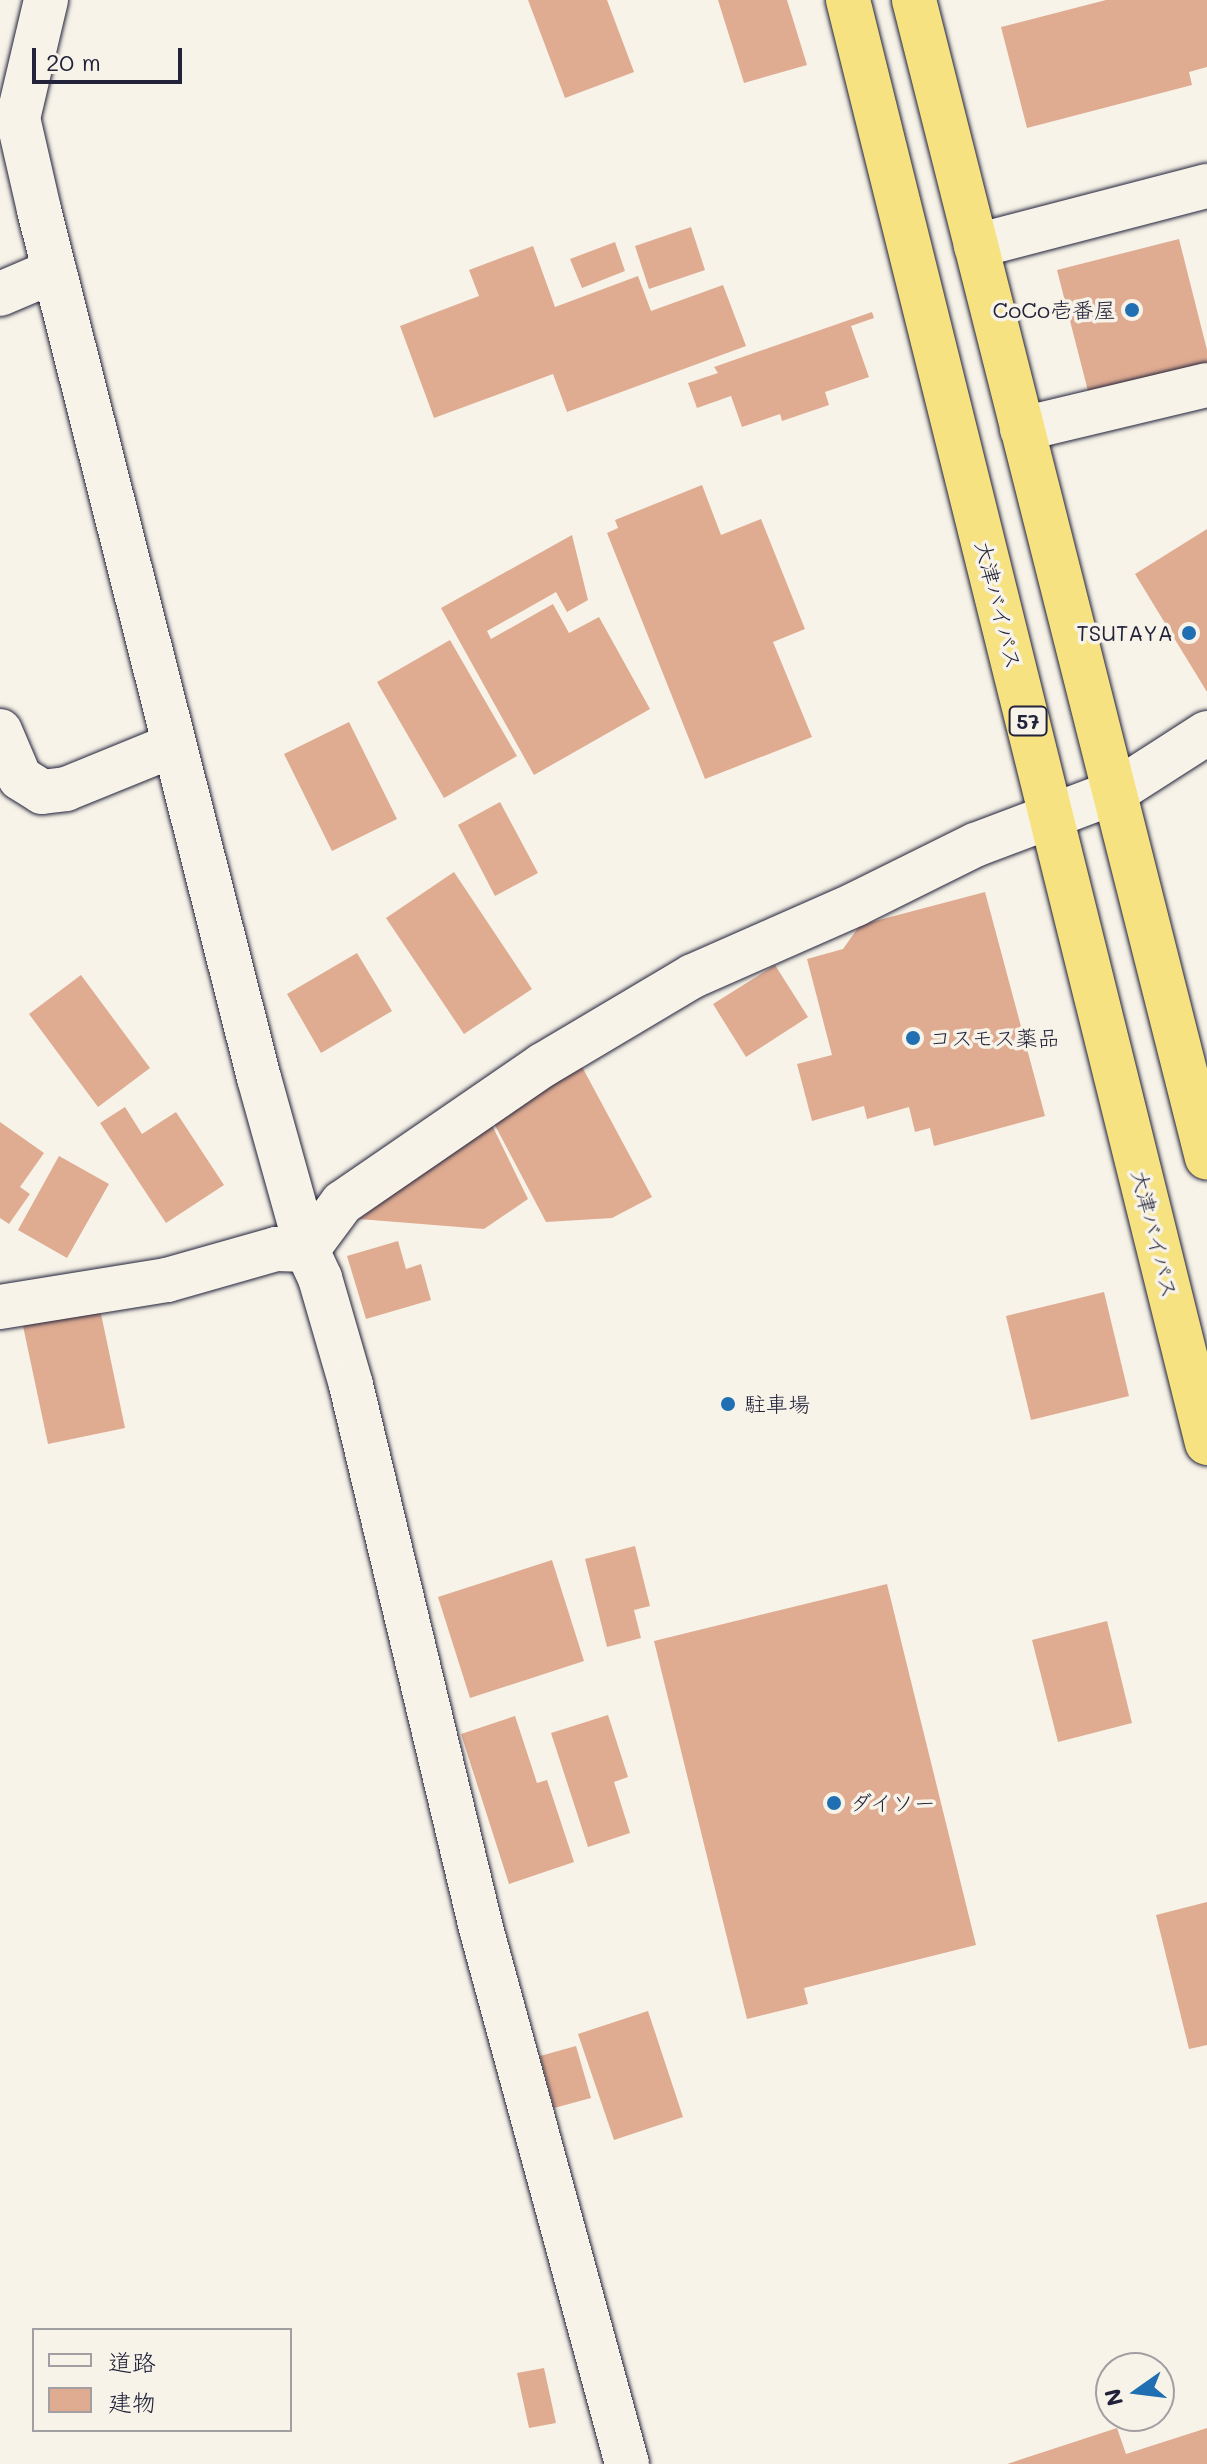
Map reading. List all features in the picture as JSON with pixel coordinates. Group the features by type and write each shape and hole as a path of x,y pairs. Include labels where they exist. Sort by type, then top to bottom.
{"highway":[{"name":"大津バイパス","path":"848,0 1207,1443"},
{"path":"914,0 1207,1158"}],"street":[{"path":"46,0 18,118 54,271 174,745 307,1250 320,1278 351,1385 481,1928 627,2464"},
{"path":"976,246 1204,198"},
{"path":"0,294 54,271"},
{"path":"1022,429 1207,385"},
{"path":"0,731 20,778 42,792 66,789 174,745"},
{"path":"307,1250 342,1203 543,1065 693,976 856,904 975,845 1115,792 1207,733"},
{"path":"0,1307 167,1280 276,1249 307,1250"}],"building":[{"path":"528,0 607,0 634,72 565,98"},
{"path":"718,0 787,0 807,65 744,83"},
{"path":"1106,0 1207,0 1207,67 1189,72 1192,85 1027,128 1001,27"},
{"path":"691,227 705,270 649,289 635,246"},
{"name":"CoCo壱番屋","path":"1179,239 1207,350 1207,365 1089,395 1057,270"},
{"path":"615,242 625,271 582,288 570,259"},
{"path":"533,246 555,307 638,276 651,311 723,285 746,346 567,412 553,374 434,418 400,326 479,296 469,270"},
{"path":"872,312 874,318 851,326 869,377 825,392 829,405 782,421 780,414 742,427 731,396 697,408 688,383 718,373 714,367"},
{"path":"702,485 721,535 761,519 805,629 773,642 812,737 705,779 607,533 618,528 615,520"},
{"name":"TSUTAYA","path":"1207,529 1207,692 1135,574"},
{"path":"572,535 588,600 567,612 556,592 487,631 491,639 553,604 569,633 599,617 650,709 534,775 441,608"},
{"path":"450,640 517,756 444,798 377,682"},
{"path":"349,722 397,819 332,851 284,754"},
{"path":"500,802 538,873 495,896 458,825"},
{"path":"454,872 532,989 464,1034 386,918"},
{"path":"985,892 1045,1116 934,1146 930,1128 915,1132 909,1107 867,1119 864,1106 812,1121 797,1064 832,1055 807,959 843,949 860,925"},
{"path":"357,953 392,1011 321,1053 287,994"},
{"path":"775,965 808,1017 746,1057 713,1004"},
{"path":"81,975 150,1068 98,1107 29,1014"},
{"path":"580,1063 652,1197 612,1218 546,1222 488,1112"},
{"path":"125,1107 142,1134 176,1112 224,1185 166,1223 100,1123"},
{"path":"0,1122 44,1153 20,1187 30,1194 9,1224 0,1218"},
{"path":"491,1123 528,1199 484,1229 359,1219"},
{"path":"59,1156 109,1184 67,1258 18,1230"},
{"path":"398,1241 406,1269 421,1264 431,1300 366,1319 347,1256"},
{"path":"1104,1292 1129,1396 1031,1420 1006,1316"},
{"path":"100,1309 125,1428 48,1444 23,1326"},
{"path":"635,1546 650,1606 634,1610 641,1638 607,1647 585,1559"},
{"path":"552,1560 584,1661 470,1698 438,1597"},
{"path":"887,1584 976,1945 804,1988 808,2004 747,2019 654,1641"},
{"path":"1107,1621 1132,1723 1058,1742 1032,1640"},
{"path":"608,1715 628,1777 614,1782 630,1833 588,1847 551,1733"},
{"path":"515,1716 537,1783 547,1780 574,1862 509,1884 461,1734"},
{"path":"1207,1902 1207,2045 1189,2049 1156,1915"},
{"path":"648,2011 683,2117 614,2140 578,2034"},
{"path":"576,2046 591,2098 554,2108 540,2056"},
{"path":"544,2368 556,2423 529,2428 517,2373"},
{"path":"1207,2428 1207,2464 1007,2464 1105,2432 1118,2432 1126,2454"}],"place":[{"name":"CoCo壱番屋","path":"1132,310"},
{"name":"TSUTAYA","path":"1189,633"},
{"name":"コスモス薬品","path":"913,1038"},
{"name":"駐車場","path":"728,1404"},
{"name":"ダイソー","path":"834,1803"}]}
